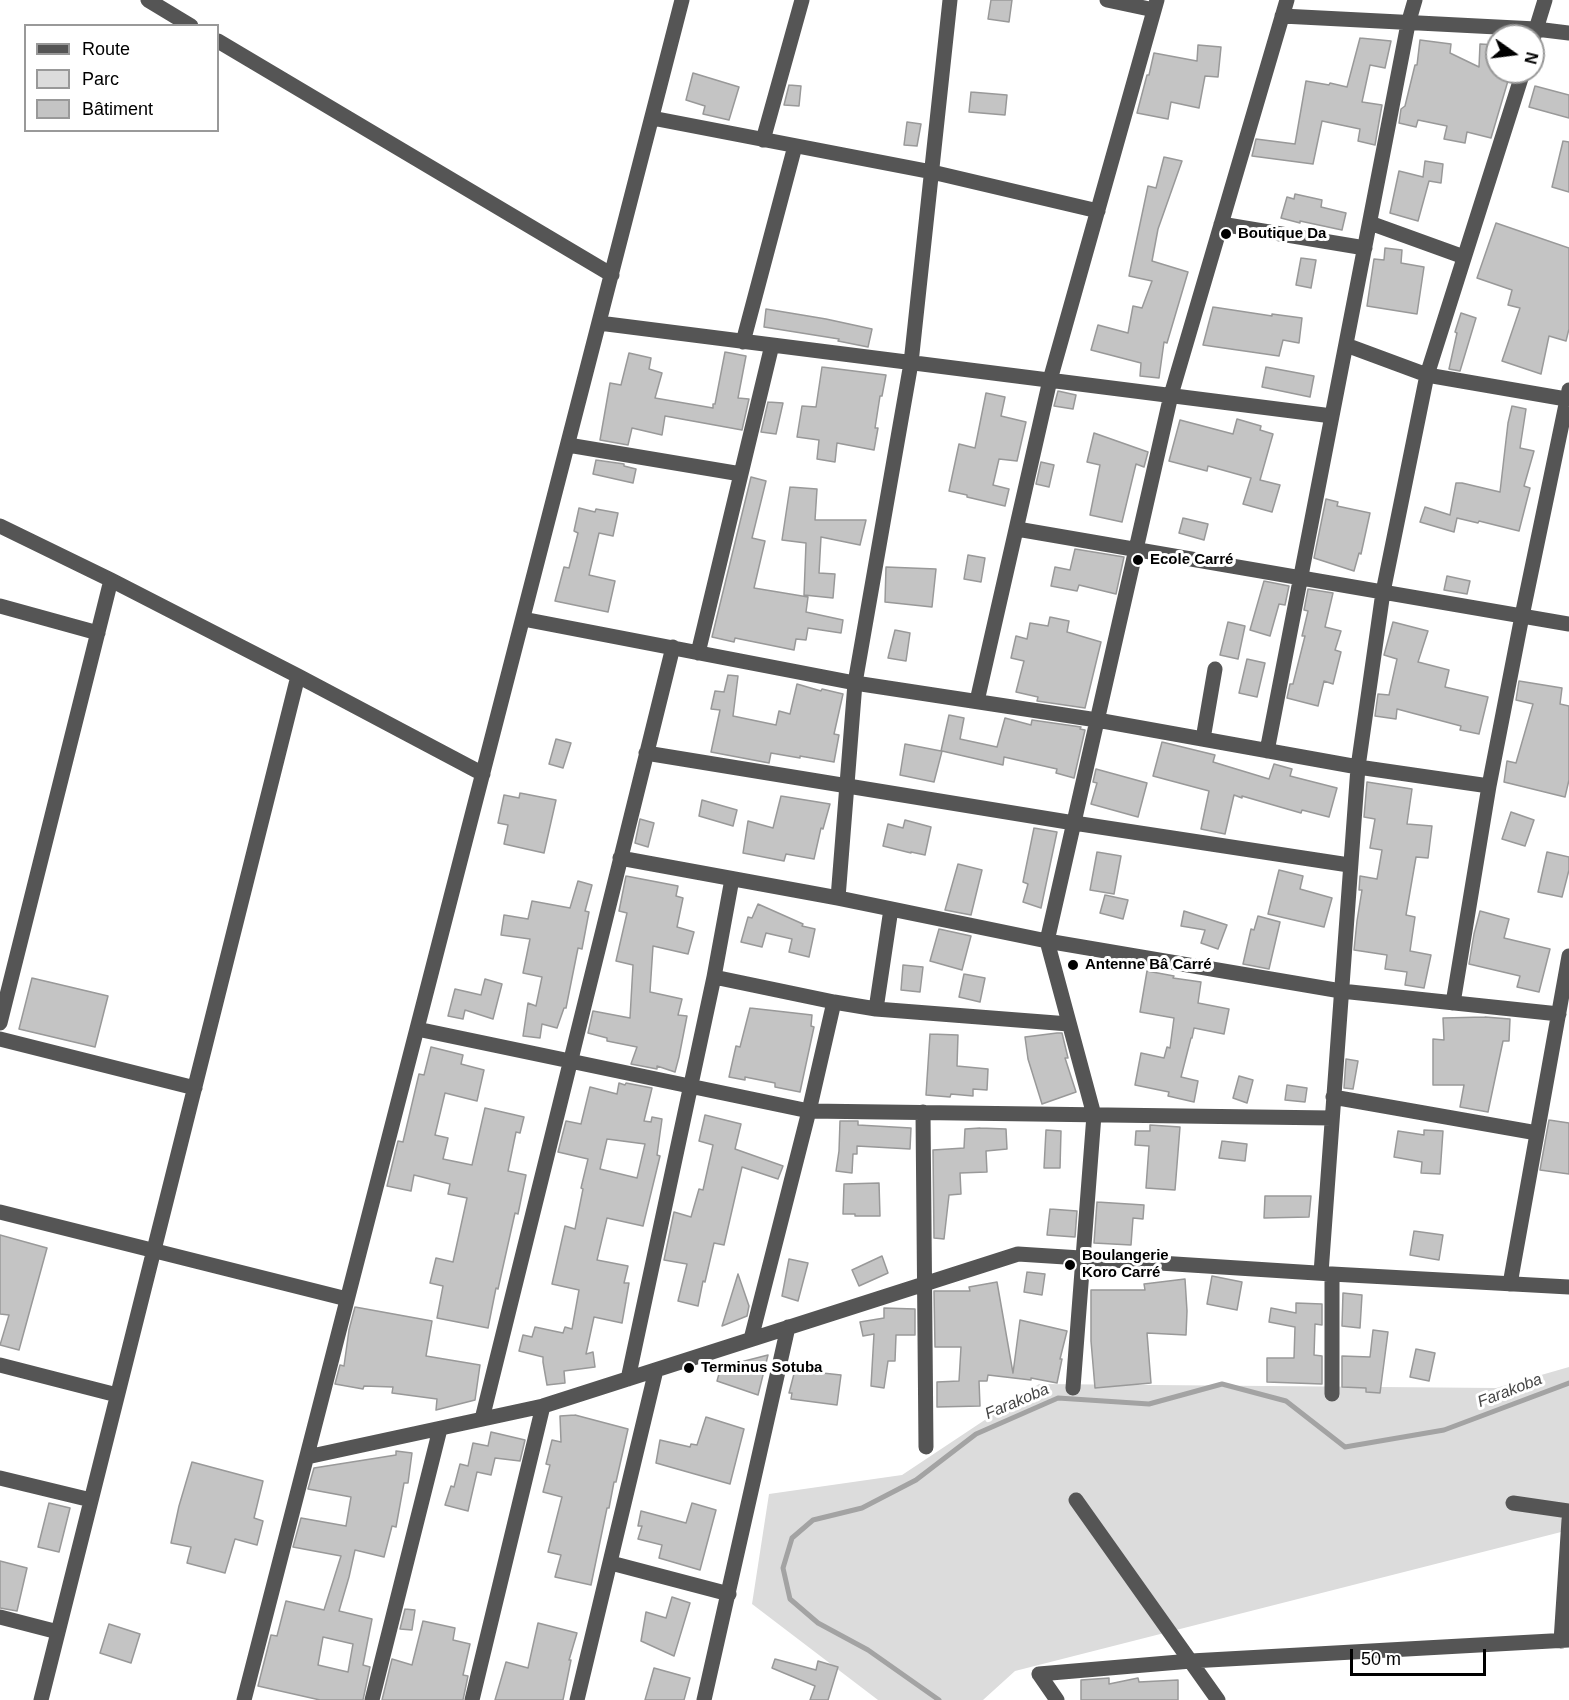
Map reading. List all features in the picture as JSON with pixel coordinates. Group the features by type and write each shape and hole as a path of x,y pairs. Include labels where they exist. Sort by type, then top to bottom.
{"street":[{"path":"148,0 188,24"},
{"path":"244,1700 682,0"},
{"path":"763,140 802,0"},
{"path":"838,898 855,683 911,363 950,0"},
{"path":"977,702 1050,380 1156,5 1107,0"},
{"path":"1073,1388 1094,1115 1047,941 1171,395 1287,0"},
{"path":"1267,751 1408,24 1415,0"},
{"path":"1537,24 1545,0"},
{"path":"1282,16 1485,30"},
{"path":"1545,34 1569,33"},
{"path":"219,42 612,274"},
{"path":"1332,1394 1327,1274 1332,1118 1358,767 1383,592 1427,375 1518,84"},
{"path":"652,118 932,172 1098,211"},
{"path":"743,342 795,146"},
{"path":"1370,223 1464,257"},
{"path":"1221,224 1365,248"},
{"path":"599,323 1332,416"},
{"path":"698,653 772,345"},
{"path":"1346,345 1427,375 1568,395 1489,786 1453,1003"},
{"path":"568,445 741,474"},
{"path":"0,526 298,676 483,774"},
{"path":"1017,529 1569,624"},
{"path":"0,1023 111,580"},
{"path":"0,606 98,633"},
{"path":"523,619 855,683 1097,720 1358,767 1489,786"},
{"path":"482,1419 673,647"},
{"path":"1203,739 1215,669"},
{"path":"41,1700 298,676"},
{"path":"646,753 1074,823 1350,865"},
{"path":"620,858 838,898 1047,941 1341,991 1559,1014"},
{"path":"628,1379 714,977 732,879"},
{"path":"876,1009 891,909"},
{"path":"1510,1284 1569,956"},
{"path":"714,977 876,1009 1069,1024"},
{"path":"751,1339 834,1002"},
{"path":"417,1029 809,1110 1332,1118"},
{"path":"0,1039 195,1088"},
{"path":"1333,1097 1537,1133"},
{"path":"922,1112 926,1448"},
{"path":"0,1212 347,1299"},
{"path":"307,1457 543,1406 1018,1254 1569,1287"},
{"path":"704,1700 788,1327"},
{"path":"0,1365 117,1395"},
{"path":"577,1700 656,1370"},
{"path":"472,1700 543,1406"},
{"path":"372,1700 440,1429"},
{"path":"0,1478 91,1500"},
{"path":"1076,1500 1218,1700"},
{"path":"1513,1503 1569,1510"},
{"path":"1057,1700 1039,1674 1191,1661 1565,1641 1569,1520"},
{"path":"611,1563 729,1594"},
{"path":"0,1617 58,1632"}],"green space":[{"path":"1569,1367 1569,1530 1015,1671 983,1700 878,1700 752,1604 769,1494 902,1475 1039,1384 1496,1388"}],"building":[{"path":"991,0 1012,0 1009,22 988,19"},
{"path":"1360,38 1391,41 1385,68 1370,65 1362,102 1382,105 1375,145 1358,141 1360,129 1322,121 1313,164 1252,156 1256,139 1295,144 1306,81 1347,87"},
{"path":"1420,40 1451,44 1450,53 1479,67 1480,44 1485,44 1485,84 1507,84 1491,138 1467,132 1465,143 1444,139 1447,126 1418,120 1416,127 1399,123 1401,109 1405,106 1415,65 1417,65"},
{"path":"1198,45 1221,47 1218,77 1205,76 1199,108 1171,102 1168,119 1137,113 1154,53 1197,61"},
{"path":"693,73 739,87 729,120 703,114 705,106 686,100"},
{"path":"789,85 801,86 799,106 784,105"},
{"path":"1535,86 1569,95 1569,118 1529,107"},
{"path":"971,92 1007,95 1005,115 969,112"},
{"path":"907,122 921,124 917,146 904,145"},
{"path":"1563,141 1569,142 1569,192 1552,187"},
{"path":"1164,157 1182,161 1158,229 1152,261 1188,272 1167,343 1164,342 1159,378 1140,376 1141,363 1091,350 1098,325 1128,333 1133,306 1142,308 1152,281 1129,276 1148,186 1156,188"},
{"path":"1425,161 1443,164 1441,183 1429,181 1418,221 1390,213 1399,171 1423,177"},
{"path":"1295,194 1322,200 1321,207 1346,213 1342,230 1281,218 1287,197 1294,199"},
{"path":"1496,223 1569,248 1569,329 1566,341 1549,336 1541,374 1502,361 1520,308 1508,305 1512,290 1477,278"},
{"path":"1385,248 1402,250 1401,263 1424,267 1417,314 1367,306 1374,259 1384,260"},
{"path":"1301,258 1316,260 1311,288 1296,285"},
{"path":"1213,307 1302,318 1299,343 1283,340 1279,356 1203,345"},
{"path":"766,309 872,329 868,347 838,341 839,339 764,327"},
{"path":"1461,313 1476,318 1460,371 1449,369 1457,333 1455,332"},
{"path":"725,352 746,356 738,398 749,399 742,430 665,416 662,435 632,428 628,445 600,440 610,383 621,385 629,353 651,358 649,369 662,373 655,398 713,408"},
{"path":"822,367 886,375 882,396 880,396 874,450 837,443 835,462 817,459 819,440 797,437 802,406 816,407"},
{"path":"1266,367 1314,376 1310,397 1262,387"},
{"path":"1058,391 1076,395 1073,409 1054,406"},
{"path":"986,393 1005,397 1001,416 1026,422 1017,461 999,459 993,485 1009,489 1005,506 949,491 959,444 975,448"},
{"path":"768,402 783,403 776,434 761,432"},
{"path":"1512,406 1526,409 1520,448 1534,451 1524,486 1530,488 1519,531 1457,518 1454,532 1420,522 1425,507 1450,515 1456,483 1500,492"},
{"path":"1237,419 1261,426 1260,430 1273,434 1260,480 1280,485 1272,512 1243,504 1251,478 1208,466 1207,471 1169,461 1180,420 1233,434"},
{"path":"1094,433 1148,452 1144,467 1136,464 1122,522 1090,515 1100,465 1087,462"},
{"path":"596,460 624,464 624,466 636,469 633,483 593,474"},
{"path":"1041,462 1054,465 1049,487 1036,484"},
{"path":"751,477 766,481 752,538 765,541 754,588 808,597 806,612 843,620 841,633 808,628 806,640 796,639 794,650 735,638 734,642 712,637"},
{"path":"790,487 817,489 815,520 866,520 860,545 821,537 819,573 835,574 833,598 804,595 806,543 782,540"},
{"path":"1326,499 1338,502 1337,506 1370,513 1361,554 1359,553 1354,571 1314,558"},
{"path":"579,508 595,512 596,509 618,513 613,536 599,533 589,575 615,581 608,612 555,601 564,567 569,568 578,533 574,531"},
{"path":"1183,518 1208,524 1204,540 1179,533"},
{"path":"1075,549 1124,557 1116,594 1079,585 1077,591 1051,586 1055,567 1070,570"},
{"path":"968,555 985,558 981,582 964,579"},
{"path":"886,567 936,569 932,607 885,602"},
{"path":"1447,576 1470,581 1467,594 1444,590"},
{"path":"1264,581 1289,586 1285,605 1279,604 1270,636 1250,630"},
{"path":"1308,589 1333,593 1325,627 1341,631 1335,650 1341,652 1333,684 1324,681 1318,706 1287,698 1290,684 1293,684 1305,636 1302,636 1308,611 1304,610"},
{"path":"1050,617 1069,621 1067,632 1101,642 1085,708 1037,701 1038,697 1016,692 1024,661 1011,658 1016,636 1027,639 1030,623 1048,626"},
{"path":"1228,622 1245,626 1238,659 1220,655"},
{"path":"1393,622 1428,631 1418,662 1449,670 1445,687 1488,697 1479,734 1460,730 1461,726 1397,709 1396,719 1375,716 1378,694 1389,695 1397,659 1384,655"},
{"path":"895,630 910,633 906,661 888,658"},
{"path":"1247,659 1265,663 1257,697 1239,693"},
{"path":"728,675 738,676 733,716 776,725 779,711 790,714 797,684 843,694 834,734 839,735 834,762 771,753 769,763 711,752 720,710 711,709 715,691 724,692"},
{"path":"1519,681 1562,688 1560,704 1569,706 1569,780 1565,797 1504,782 1507,761 1516,763 1533,704 1516,700"},
{"path":"949,715 964,718 960,739 997,747 1005,718 1031,725 1032,720 1081,727 1080,729 1085,730 1074,778 1056,773 1057,769 1004,757 1003,765 942,751 934,782 900,775 905,744 941,751"},
{"path":"556,739 571,743 563,768 549,764"},
{"path":"1162,742 1215,755 1213,762 1269,779 1274,764 1292,769 1290,776 1337,788 1329,817 1302,810 1301,813 1234,795 1225,834 1201,829 1209,791 1153,776"},
{"path":"1096,769 1147,783 1138,817 1091,804 1097,783 1093,782"},
{"path":"1367,782 1412,789 1407,824 1432,826 1428,858 1416,857 1406,915 1415,917 1410,951 1431,955 1424,988 1405,985 1407,972 1385,969 1387,955 1354,950 1362,890 1359,890 1360,876 1377,879 1382,850 1370,848 1375,819 1364,817"},
{"path":"520,793 556,800 544,853 504,844 508,825 498,823 504,795 519,798"},
{"path":"781,796 830,804 823,829 821,828 814,859 786,854 784,861 743,853 748,821 773,828"},
{"path":"702,800 737,810 733,826 699,816"},
{"path":"1511,812 1534,820 1525,846 1502,839"},
{"path":"640,819 654,823 648,847 635,843"},
{"path":"905,820 931,827 925,855 883,846 888,824 903,828"},
{"path":"1034,828 1057,832 1041,908 1023,902 1028,884 1023,882"},
{"path":"1097,852 1121,856 1114,894 1090,890"},
{"path":"1547,852 1569,857 1569,870 1562,897 1538,892"},
{"path":"958,864 982,870 971,915 945,910"},
{"path":"1279,870 1303,876 1300,889 1332,898 1324,927 1268,914"},
{"path":"626,876 678,886 676,896 683,898 677,927 694,932 688,954 653,946 650,992 682,999 678,1015 687,1016 675,1072 657,1066 657,1069 631,1064 637,1047 607,1041 607,1038 588,1033 593,1011 630,1018 633,965 616,961 627,913 619,911"},
{"path":"578,881 592,885 585,911 589,912 582,949 578,948 566,1008 564,1008 557,1028 542,1024 540,1038 523,1036 528,1003 536,1006 542,977 523,973 530,939 501,935 504,915 528,919 532,901 570,908"},
{"path":"1105,895 1128,900 1123,919 1100,913"},
{"path":"758,904 803,924 802,926 815,929 809,957 789,952 792,939 766,933 762,947 741,942 748,917 752,918"},
{"path":"1184,911 1227,925 1218,949 1201,943 1205,930 1181,926"},
{"path":"1480,911 1509,919 1504,938 1550,949 1539,992 1517,987 1520,976 1469,964"},
{"path":"1258,916 1280,922 1269,969 1243,964 1251,929 1254,930"},
{"path":"939,929 971,936 962,970 930,961"},
{"path":"903,965 923,967 920,992 901,990"},
{"path":"1147,971 1201,982 1198,1003 1229,1009 1224,1034 1194,1028 1181,1077 1198,1081 1194,1102 1168,1096 1169,1092 1135,1085 1141,1053 1164,1058 1167,1047 1170,1048 1174,1018 1140,1012"},
{"path":"964,974 985,978 980,1002 959,997"},
{"path":"32,978 108,996 95,1047 19,1029"},
{"path":"485,979 502,984 493,1019 465,1010 463,1019 448,1016 455,989 481,995"},
{"path":"750,1008 812,1015 811,1026 814,1027 800,1092 775,1087 775,1083 745,1077 745,1080 729,1077 736,1046 740,1047"},
{"path":"1443,1018 1510,1019 1509,1041 1503,1041 1488,1112 1460,1107 1464,1085 1433,1085 1433,1039 1444,1040"},
{"path":"1062,1033 1068,1058 1065,1058 1076,1092 1042,1104 1028,1059 1025,1037"},
{"path":"930,1034 958,1035 957,1066 988,1069 987,1090 973,1089 973,1096 926,1095"},
{"path":"431,1047 463,1055 461,1064 484,1070 477,1101 445,1093 435,1135 448,1138 443,1159 472,1165 485,1108 524,1117 520,1133 516,1132 508,1171 526,1175 518,1214 515,1213 498,1289 496,1288 488,1328 437,1318 443,1286 430,1283 436,1258 453,1262 467,1198 448,1194 450,1184 414,1175 411,1191 387,1186 398,1141 403,1142 419,1074 424,1075"},
{"path":"1346,1059 1358,1061 1353,1089 1344,1088"},
{"path":"1239,1076 1253,1080 1247,1103 1233,1098"},
{"path":"619,1083 652,1088 644,1121 651,1122 652,1117 662,1119 657,1155 660,1156 643,1226 607,1218 597,1260 628,1266 624,1283 629,1283 622,1323 594,1317 586,1354 593,1352 595,1367 564,1371 565,1383 547,1385 543,1357 519,1351 523,1335 532,1337 535,1327 563,1333 565,1327 572,1329 579,1290 552,1284 565,1226 575,1229 588,1159 558,1152 566,1121 581,1124 590,1087 617,1094","holes":["607,1139 645,1144 637,1178 600,1169"]},
{"path":"1287,1085 1307,1088 1305,1102 1285,1100"},
{"path":"705,1115 741,1124 735,1149 783,1166 778,1179 742,1167 724,1245 714,1243 698,1306 678,1301 687,1264 664,1260 674,1212 691,1217 699,1189 703,1190 713,1145 699,1141"},
{"path":"1549,1120 1569,1123 1569,1174 1540,1170"},
{"path":"840,1121 858,1121 858,1125 911,1128 910,1149 857,1146 857,1154 853,1154 852,1173 836,1171"},
{"path":"1150,1125 1180,1127 1175,1190 1146,1188 1149,1146 1135,1145 1136,1131 1150,1131"},
{"path":"965,1129 1006,1129 1007,1149 986,1151 987,1172 960,1173 961,1194 949,1195 944,1239 934,1238 933,1150 964,1148"},
{"path":"1046,1130 1061,1131 1060,1168 1044,1168"},
{"path":"1424,1130 1443,1131 1440,1174 1421,1173 1422,1162 1394,1157 1398,1131 1424,1135"},
{"path":"1222,1141 1247,1144 1245,1161 1219,1158"},
{"path":"879,1183 880,1216 843,1214 844,1184"},
{"path":"1265,1196 1311,1196 1309,1217 1264,1218"},
{"path":"1097,1202 1144,1205 1143,1219 1133,1218 1131,1245 1094,1243"},
{"path":"1050,1209 1077,1211 1075,1237 1047,1235"},
{"path":"1414,1231 1443,1235 1439,1260 1410,1255"},
{"path":"0,1235 47,1248 19,1350 0,1345 9,1315 0,1314"},
{"path":"882,1256 888,1273 859,1286 852,1270"},
{"path":"789,1259 808,1263 798,1301 782,1296"},
{"path":"1027,1272 1045,1274 1042,1295 1024,1292"},
{"path":"738,1274 749,1306 747,1316 722,1326"},
{"path":"1212,1276 1242,1282 1237,1310 1207,1304"},
{"path":"1185,1279 1186,1335 1147,1333 1151,1383 1095,1388 1091,1341 1091,1290 1145,1290 1144,1284"},
{"path":"997,1282 1013,1373 1020,1320 1067,1331 1057,1383 1031,1378 1031,1380 988,1375 987,1381 979,1381 980,1406 937,1407 937,1382 959,1381 961,1347 935,1347 934,1291 970,1291 969,1287"},
{"path":"1343,1293 1362,1295 1360,1328 1342,1326"},
{"path":"1296,1303 1322,1304 1322,1325 1315,1324 1314,1355 1322,1356 1322,1384 1267,1382 1267,1358 1294,1358 1295,1327 1269,1322 1271,1308 1296,1313"},
{"path":"355,1307 432,1321 426,1356 480,1365 475,1400 436,1410 437,1399 392,1393 393,1387 364,1386 363,1389 335,1384 340,1365 344,1366"},
{"path":"884,1308 915,1309 915,1335 896,1335 895,1361 888,1361 884,1388 871,1386 874,1334 863,1336 860,1322 884,1318"},
{"path":"1373,1330 1388,1332 1380,1393 1366,1392 1366,1388 1342,1387 1342,1356 1370,1357"},
{"path":"1416,1349 1435,1353 1429,1381 1410,1377"},
{"path":"768,1355 758,1395 717,1381 721,1367"},
{"path":"795,1370 841,1375 837,1405 791,1399 792,1393 789,1393"},
{"path":"575,1415 628,1429 616,1482 614,1482 609,1508 607,1508 591,1585 555,1577 561,1555 548,1552 562,1497 543,1492 550,1465 546,1464 552,1440 561,1442 560,1416"},
{"path":"706,1417 744,1429 730,1484 656,1463 660,1440 690,1447 691,1444 697,1445"},
{"path":"491,1432 525,1440 520,1461 495,1458 491,1475 477,1472 468,1511 445,1505 451,1486 454,1487 460,1464 468,1466 473,1443 488,1446"},
{"path":"396,1451 412,1453 408,1483 404,1483 396,1527 392,1526 384,1557 355,1550 339,1611 372,1619 363,1665 370,1667 363,1700 320,1700 258,1686 271,1635 277,1636 286,1601 324,1610 341,1556 293,1547 301,1518 346,1526 351,1497 308,1489 314,1468 396,1455","holes":["323,1637 353,1644 348,1672 318,1665"]},
{"path":"192,1462 263,1481 254,1518 263,1521 257,1545 235,1539 225,1573 187,1563 191,1547 171,1543"},
{"path":"49,1503 70,1508 59,1552 38,1547"},
{"path":"692,1503 716,1510 700,1570 659,1558 662,1545 638,1539 642,1526 638,1526 641,1511 686,1523"},
{"path":"0,1561 27,1568 17,1611 0,1608"},
{"path":"672,1597 690,1603 674,1656 641,1641 646,1612 666,1618"},
{"path":"405,1609 415,1610 412,1630 400,1629"},
{"path":"423,1621 455,1628 453,1640 470,1644 463,1675 468,1676 463,1700 382,1700 392,1659 412,1665"},
{"path":"538,1623 577,1633 569,1660 571,1660 563,1700 495,1700 506,1662 528,1668"},
{"path":"109,1624 140,1634 131,1663 100,1653"},
{"path":"775,1659 816,1670 818,1661 838,1667 828,1700 810,1700 815,1686 772,1668"},
{"path":"654,1668 690,1678 684,1700 645,1700"},
{"path":"1109,1678 1109,1684 1138,1678 1139,1682 1178,1680 1178,1700 1081,1700 1081,1680"}],"waterway":[{"name":"Farakoba","path":"939,1700 868,1650 818,1623 790,1599 783,1568 792,1538 813,1520 862,1508 916,1480 976,1434 1058,1398 1149,1404 1222,1384 1286,1401 1345,1447 1444,1430 1569,1383"}],"place":[{"name":"Boutique Da","path":"1226,234"},
{"name":"Ecole Carré","path":"1138,560"},
{"name":"Antenne Bâ Carré","path":"1073,965"},
{"name":"Boulangerie Koro Carré","path":"1070,1265"},
{"name":"Terminus Sotuba","path":"689,1368"}]}
